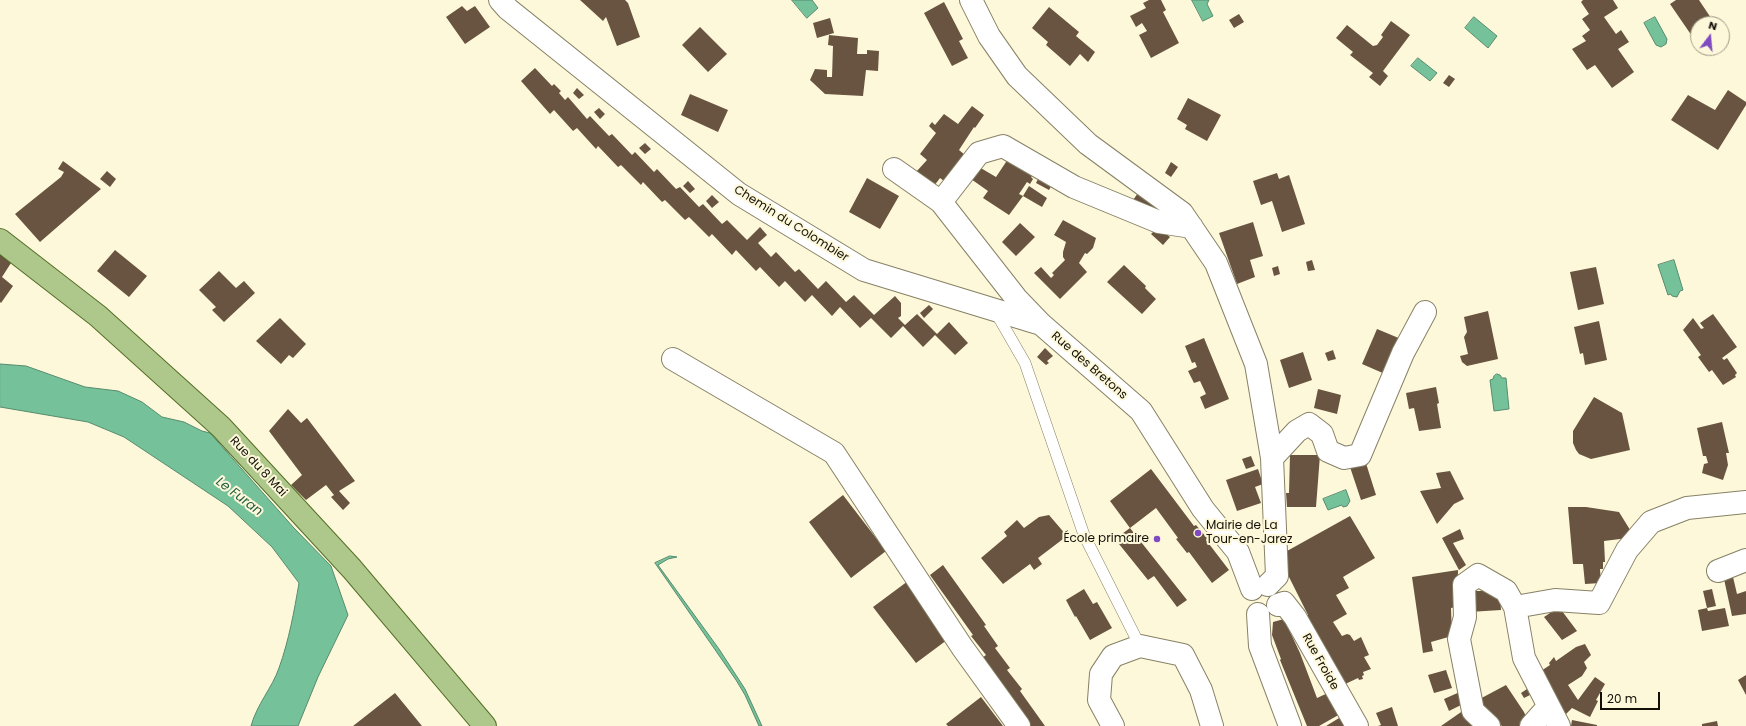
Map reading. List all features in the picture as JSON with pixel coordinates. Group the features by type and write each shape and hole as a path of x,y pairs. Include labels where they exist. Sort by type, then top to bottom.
{"main road":[{"name":"Rue du 8 Mai","path":"0,240 98,316 221,427 352,569 485,726"}],"street":[{"name":"Chemin du Colombier","path":"500,0 508,9 739,194 864,270 1041,324"},
{"path":"971,0 989,36 1017,76 1088,144 1182,213 1216,263 1256,364 1272,458 1277,576 1260,587 1248,598 1251,608 1258,614 1270,614 1278,605 1279,597 1275,589 1260,587"},
{"path":"942,202 979,154 1004,146 1074,187 1159,222 1192,227"},
{"name":"Rue des Bretons","path":"894,169 942,202 1016,298 1041,324 1141,410 1203,509 1238,552 1260,587"},
{"path":"1272,458 1297,430 1309,424 1322,434 1328,452 1344,458 1360,455 1403,354 1425,312"},
{"path":"673,359 834,453 957,640 1019,726"},
{"path":"1516,607 1555,600 1599,603 1627,550 1652,522 1687,508 1746,502"},
{"path":"1718,571 1746,560"},
{"path":"1487,725 1473,711 1459,639 1465,617 1464,584 1478,576 1506,591 1516,607 1524,658 1558,726"},
{"name":"Rue Froide","path":"1278,605 1284,603 1295,617 1357,726"},
{"path":"1258,614 1260,646 1290,726"},
{"path":"1113,726 1100,700 1101,674 1113,656 1140,646 1183,655 1201,690 1212,726"},
{"path":"1531,726 1548,706"}],"lane":[{"path":"995,310 1025,363 1084,534 1140,646"}],"water":[{"path":"792,0 812,0 818,8 807,18"},
{"path":"1192,0 1209,0 1207,4 1213,16 1203,21"},
{"path":"1474,17 1497,36 1488,48 1465,28"},
{"path":"1655,17 1667,39 1666,44 1661,47 1656,45 1644,23"},
{"path":"1418,58 1437,73 1430,81 1411,66"},
{"path":"1674,260 1683,290 1680,291 1677,297 1672,296 1671,294 1668,295 1658,265"},
{"name":"Le Furan","path":"0,364 26,366 85,387 118,391 142,402 162,417 184,422 202,431 210,433 294,528 331,566 348,615 318,677 298,726 251,726 257,710 276,675 283,657 291,626 299,583 272,547 228,506 124,437 88,422 0,407"},
{"path":"1497,374 1502,378 1506,378 1509,409 1494,411 1490,380"},
{"path":"1346,490 1350,501 1347,506 1343,507 1342,505 1328,510 1323,499"},
{"path":"670,556 677,557 668,559 658,565 719,649 745,689 762,726 759,726 745,695 736,680 655,563"}],"building":[{"path":"580,0 625,0 628,3 640,37 617,46 606,17 603,21"},
{"path":"1149,0 1161,0 1166,10 1163,12 1179,43 1151,58 1139,35 1147,31 1142,23 1136,27 1130,16 1146,8 1143,3"},
{"path":"1583,0 1613,0 1618,8 1604,17 1616,34 1621,30 1629,42 1618,49 1634,72 1612,88 1595,65 1587,70 1572,49 1586,41 1582,36 1590,30 1582,19 1589,14 1581,2"},
{"path":"1676,0 1699,0 1710,16 1690,16 1690,33 1670,4"},
{"path":"944,2 963,39 959,41 968,58 952,66 924,13"},
{"path":"462,6 467,11 475,6 490,27 465,44 446,17"},
{"path":"1049,7 1079,32 1076,36 1095,52 1088,62 1080,54 1070,66 1046,45 1048,42 1032,28"},
{"path":"1239,14 1244,22 1234,28 1229,20"},
{"path":"830,18 834,33 817,38 813,23"},
{"path":"1391,21 1410,35 1383,71 1388,76 1380,86 1369,77 1373,73 1350,55 1353,52 1336,38 1347,25 1373,46 1377,45 1383,37 1381,35"},
{"path":"700,27 727,54 708,72 682,45"},
{"path":"829,35 858,38 857,54 867,54 867,50 879,51 878,71 866,70 863,96 825,94 810,80 815,69 827,70 827,77 832,77 833,46 828,45"},
{"path":"535,68 552,86 554,84 561,91 559,93 565,100 568,97 587,119 590,116 609,136 612,134 632,155 635,152 654,172 657,169 676,189 680,187 699,207 703,204 722,224 727,220 747,240 760,227 767,235 758,243 771,257 776,252 795,272 799,269 818,289 826,281 846,302 854,295 874,315 895,296 901,303 901,316 898,318 905,325 917,314 937,334 949,322 968,343 955,355 935,335 923,347 903,326 891,338 871,318 860,328 840,307 832,316 812,295 805,302 785,281 779,287 760,267 756,271 736,250 732,255 712,234 709,237 689,217 685,220 665,200 662,202 643,182 641,185 621,165 618,167 598,146 596,149 577,128 573,131 554,110 550,114 521,81"},
{"path":"1449,75 1455,79 1449,87 1443,83"},
{"path":"577,88 584,95 579,99 573,93"},
{"path":"1728,90 1746,102 1746,105 1718,150 1671,120 1688,95 1715,110"},
{"path":"690,94 728,110 718,132 681,115"},
{"path":"1188,98 1221,115 1207,141 1185,129 1187,125 1177,119"},
{"path":"972,106 984,115 959,150 965,155 944,181 940,178 934,186 916,172 927,160 920,154 936,133 929,126 932,122 935,125 944,114 958,124"},
{"path":"599,108 605,114 600,119 594,112"},
{"path":"645,143 651,149 645,154 639,148"},
{"path":"1008,159 1033,175 1031,177 1033,179 1030,184 1027,182 1019,194 1023,196 1009,215 983,198 988,191 971,179 979,167 996,177"},
{"path":"63,161 101,189 40,242 15,214 61,177 64,172 58,169"},
{"path":"1171,162 1178,167 1171,177 1165,173"},
{"path":"107,171 116,179 110,187 100,179"},
{"path":"1277,173 1279,179 1289,175 1305,224 1282,232 1272,201 1261,205 1253,181"},
{"path":"1039,177 1053,183 1049,190 1036,183"},
{"path":"867,178 899,196 880,229 849,212"},
{"path":"688,181 695,189 690,193 683,186"},
{"path":"1029,186 1047,198 1042,207 1023,196"},
{"path":"1138,193 1155,205 1148,215 1131,203"},
{"path":"712,195 719,202 712,208 706,201"},
{"path":"1063,220 1096,238 1093,248 1087,254 1085,253 1079,263 1087,272 1060,299 1034,273 1041,267 1051,278 1054,275 1052,273 1065,260 1063,257 1063,252 1066,242 1054,235"},
{"path":"1253,222 1263,256 1250,260 1255,277 1237,284 1219,233"},
{"path":"1020,223 1035,237 1016,256 1002,242"},
{"path":"1158,227 1170,237 1163,245 1151,234"},
{"path":"115,250 147,276 129,297 97,271"},
{"path":"0,254 11,263 2,277 13,286 1,303 0,302"},
{"path":"1312,260 1315,270 1308,271 1306,262"},
{"path":"1124,265 1146,286 1145,288 1156,299 1142,314 1107,282"},
{"path":"1278,266 1280,274 1274,276 1272,268"},
{"path":"1596,267 1604,304 1578,310 1570,272"},
{"path":"219,271 236,288 244,281 255,293 224,322 212,310 216,307 199,290"},
{"path":"929,305 933,309 924,318 920,313"},
{"path":"1488,311 1498,359 1467,366 1462,362 1460,356 1468,354 1464,337 1467,332 1464,317"},
{"path":"1713,314 1737,347 1722,358 1724,360 1727,358 1737,373 1735,375 1736,377 1723,385 1712,370 1709,372 1698,357 1701,355 1683,330 1693,318 1701,329 1704,328 1700,323"},
{"path":"280,318 306,344 293,358 289,355 281,364 256,341"},
{"path":"1599,321 1607,360 1585,365 1583,353 1580,354 1574,327"},
{"path":"1377,329 1401,339 1385,374 1362,364"},
{"path":"1204,338 1229,399 1205,409 1200,397 1206,394 1200,381 1194,383 1188,371 1197,367 1195,362 1192,363 1185,346"},
{"path":"1045,348 1053,356 1047,361 1049,363 1046,365 1037,357"},
{"path":"1333,350 1336,359 1328,361 1325,353"},
{"path":"1303,352 1312,380 1289,388 1280,360"},
{"path":"1436,387 1441,428 1419,431 1414,408 1409,409 1406,393"},
{"path":"1318,389 1341,395 1337,414 1314,408"},
{"path":"1594,397 1622,413 1630,450 1591,459 1579,454 1576,450 1573,443 1573,431"},
{"path":"288,409 301,423 307,418 355,481 339,491 350,503 343,510 331,497 334,495 326,485 306,500 291,485 302,475 269,431"},
{"path":"1722,422 1729,453 1726,453 1728,465 1723,480 1702,473 1704,464 1708,463 1706,456 1703,456 1697,428"},
{"path":"1290,455 1320,455 1316,507 1287,507 1286,493 1289,493"},
{"path":"1251,456 1255,466 1246,469 1242,459"},
{"path":"1364,457 1376,495 1361,500 1350,467"},
{"path":"1151,469 1194,526 1196,525 1207,538 1206,540 1229,570 1212,583 1189,552 1187,553 1176,539 1178,538 1156,508 1130,528 1110,501"},
{"path":"1258,469 1263,484 1255,487 1261,503 1237,511 1226,480"},
{"path":"1450,471 1464,499 1454,504 1437,524 1420,491 1441,488 1436,473"},
{"path":"843,495 886,551 851,578 809,522"},
{"path":"1568,507 1586,507 1619,512 1632,533 1628,538 1604,541 1605,562 1603,562 1603,569 1600,569 1601,583 1585,584 1583,564 1573,564"},
{"path":"1049,515 1067,536 1038,558 1042,564 1034,570 1030,564 1003,584 981,558 1007,536 1004,532 1017,520 1024,528 1039,517"},
{"path":"1350,516 1375,558 1343,577 1349,588 1336,595 1347,614 1333,622 1342,636 1347,634 1350,635 1354,641 1361,637 1369,655 1364,657 1371,669 1363,672 1363,679 1359,680 1358,678 1341,686 1304,618 1308,615 1288,575 1287,551"},
{"path":"1130,528 1187,600 1177,607 1154,576 1148,580 1115,539"},
{"path":"1460,529 1464,539 1453,543 1466,565 1459,570 1442,538"},
{"path":"943,565 986,625 984,626 998,646 995,648 1010,668 1007,670 1022,689 1020,691 1045,726 1025,726 982,658 986,655 971,636 973,635 930,575"},
{"path":"1458,570 1457,607 1451,608 1452,636 1431,642 1433,651 1423,653 1412,577"},
{"path":"1733,577 1737,594 1746,591 1746,614 1732,616 1724,579"},
{"path":"908,581 951,637 916,663 873,607"},
{"path":"1084,589 1093,604 1097,602 1112,628 1090,640 1066,600"},
{"path":"1712,589 1716,606 1707,608 1703,591"},
{"path":"1467,591 1491,591 1500,596 1501,610 1469,612"},
{"path":"1559,607 1577,631 1562,640 1544,617"},
{"path":"1707,608 1708,611 1725,608 1729,626 1702,631 1698,610"},
{"path":"1284,619 1300,653 1317,698 1330,692 1342,713 1319,726 1307,726 1280,660 1281,659 1272,635 1273,622"},
{"path":"1585,644 1591,655 1584,662 1587,668 1582,676 1568,685 1578,700 1595,677 1605,684 1596,700 1598,701 1590,717 1572,708 1565,715 1538,673 1550,665 1549,663 1554,657 1556,661 1576,647"},
{"path":"1446,670 1452,688 1434,693 1428,675"},
{"path":"1746,675 1746,695 1738,680"},
{"path":"1506,685 1524,712 1529,724 1526,726 1502,726 1476,701"},
{"path":"1527,689 1530,695 1524,698 1521,693"},
{"path":"1462,691 1461,705 1449,711 1444,699"},
{"path":"395,693 422,726 353,726"},
{"path":"981,697 1003,726 948,726 946,724"},
{"path":"1392,707 1398,726 1378,726 1381,725 1376,713"},
{"path":"1464,710 1474,726 1441,726"},
{"path":"1344,715 1351,726 1326,726"},
{"path":"1572,720 1597,725 1597,726 1571,726"},
{"path":"1717,721 1718,726 1702,726 1702,724"}],"place":[{"name":"Mairie de La Tour-en-Jarez","path":"1198,533"},
{"name":"École primaire","path":"1157,539"}]}
